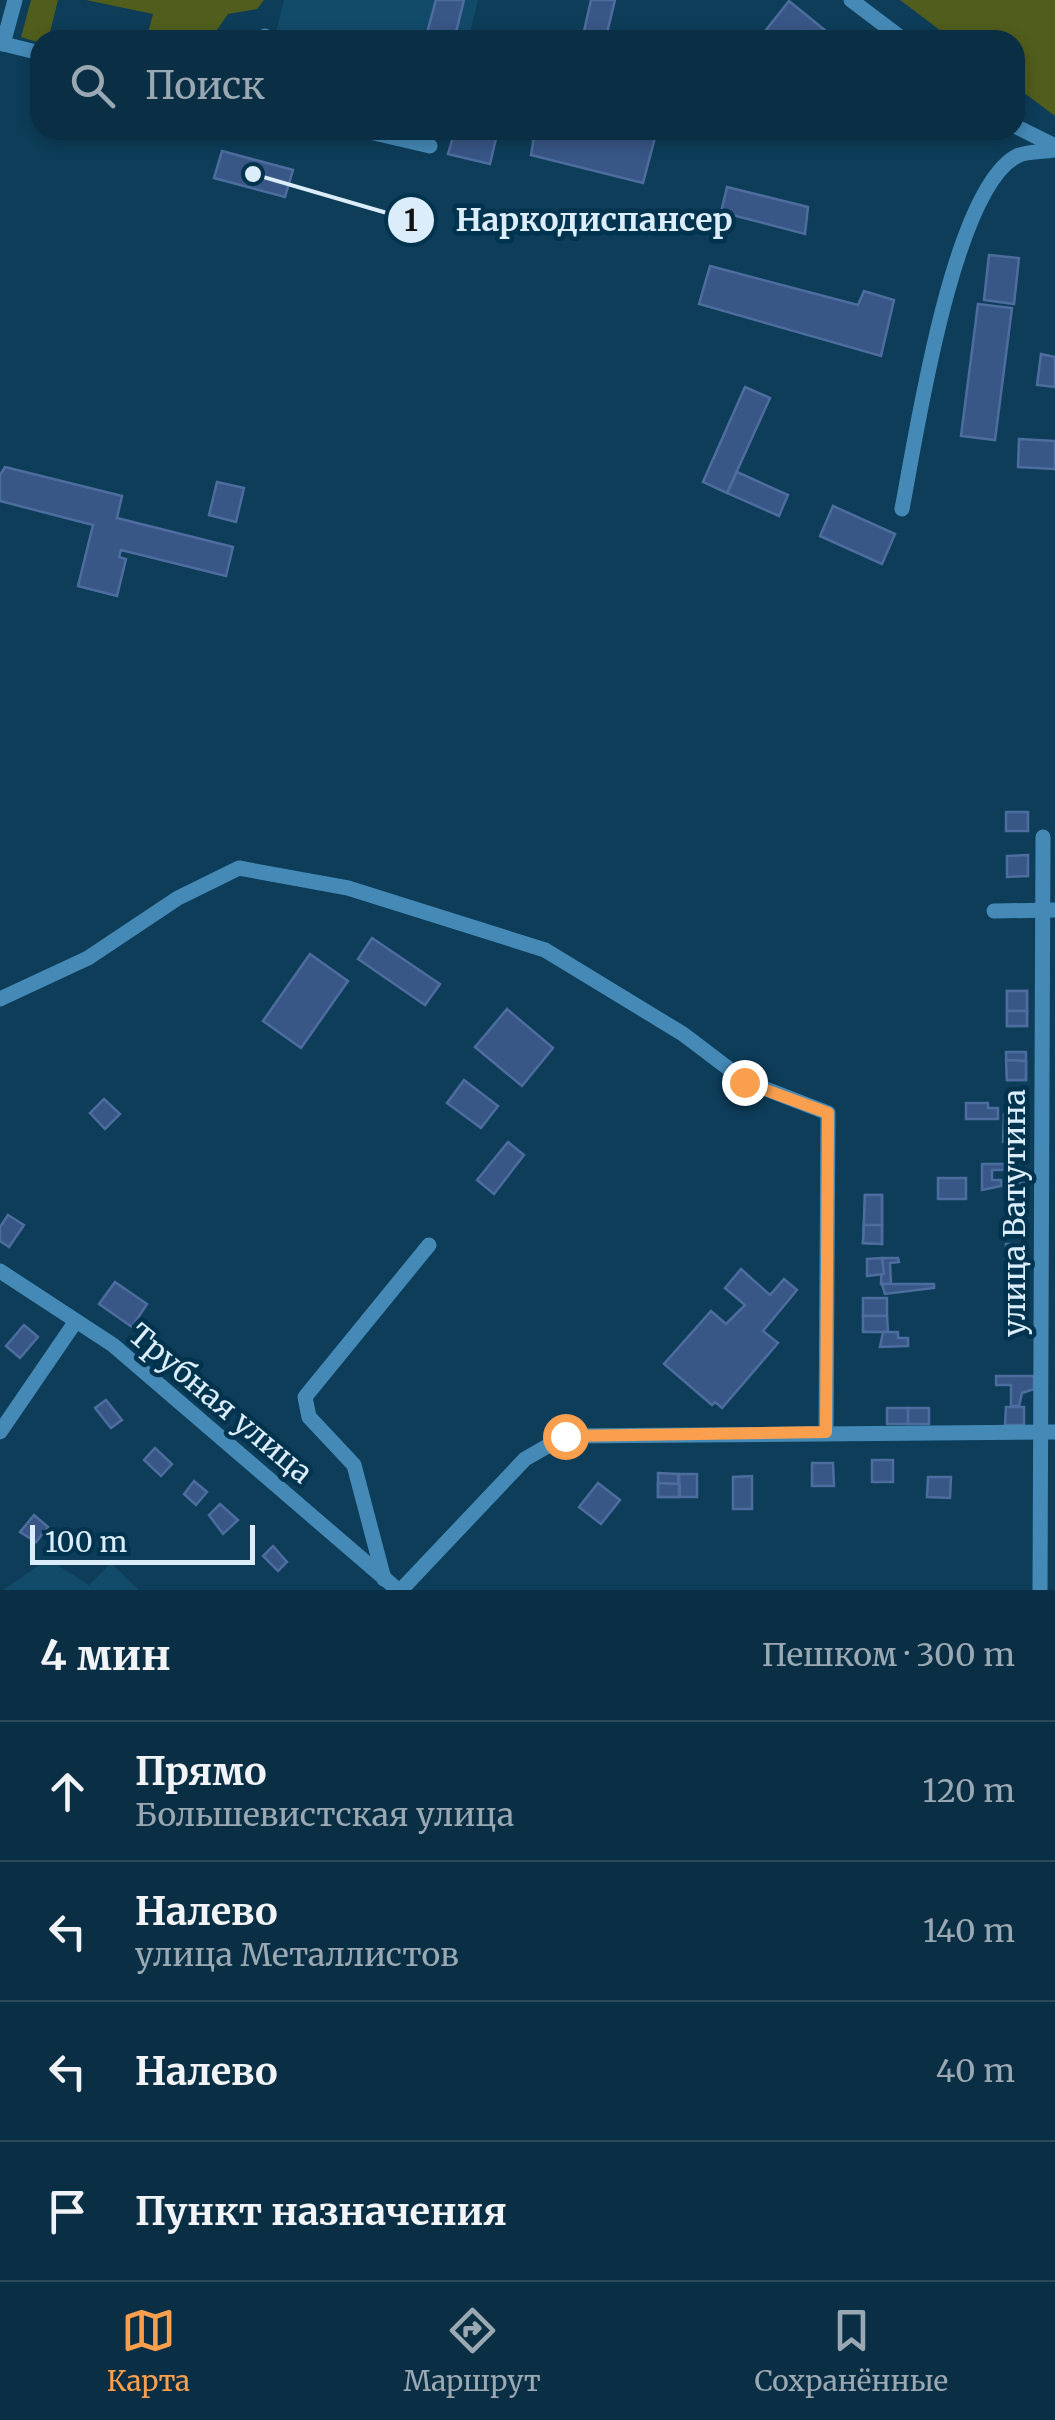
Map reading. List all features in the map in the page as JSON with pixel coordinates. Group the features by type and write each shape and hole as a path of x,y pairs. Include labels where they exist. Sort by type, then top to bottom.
{"street":[{"path":"15,0 2,44 30,51"},
{"path":"851,0 891,30"},
{"path":"1025,132 1055,148"},
{"path":"404,140 430,146"},
{"path":"902,509 944,301 986,186 1017,156 1055,148"},
{"name":"улица Ватутина","path":"1040,1590 1048,1432 1049,911 1043,837"},
{"path":"0,998 88,958 178,898 239,868 348,888 546,950 684,1034 744,1082 828,1113 826,1432"},
{"path":"994,911 1049,911"},
{"path":"429,1245 308,1392 304,1404 310,1417 354,1464 394,1586 525,1458 547,1444 582,1434 1048,1432"},
{"name":"Трубная улица","path":"0,1270 112,1345 394,1586"},
{"path":"0,1432 76,1321"}],"shaded area":[{"path":"284,0 478,0 470,30 276,30"},
{"path":"48,1559 89,1585 111,1563 139,1590 3,1590"}],"green space":[{"path":"31,0 58,0 50,30 30,30 30,40 21,37"},
{"path":"86,0 264,0 257,9 228,14 217,30 149,30 153,14"},
{"path":"900,0 1055,0 1055,116 1025,94 1025,30 940,30"}],"building":[{"path":"436,0 464,0 456,30 428,30"},
{"path":"591,0 615,0 608,30 584,30"},
{"path":"789,1 825,30 766,30"},
{"path":"452,140 496,140 490,164 448,154"},
{"path":"533,140 654,140 643,183 531,155"},
{"path":"222,151 293,170 285,197 214,178"},
{"path":"727,187 808,207 805,234 721,212"},
{"path":"989,255 1019,258 1014,304 984,300"},
{"path":"710,266 858,305 864,291 894,300 881,356 699,304"},
{"path":"978,304 1012,308 995,440 961,436"},
{"path":"1041,354 1055,357 1055,387 1037,385"},
{"path":"745,387 770,398 727,493 703,482"},
{"path":"1019,439 1055,441 1055,469 1018,467"},
{"path":"5,467 122,496 117,518 233,547 226,576 121,550 119,557 126,559 117,596 78,586 93,525 0,501 0,475"},
{"path":"737,472 788,495 779,516 727,493"},
{"path":"217,482 244,488 236,522 209,515"},
{"path":"833,506 895,534 882,564 820,536"},
{"path":"1006,812 1028,812 1028,831 1006,831"},
{"path":"1028,855 1028,876 1007,877 1007,856"},
{"path":"372,938 440,984 425,1005 358,959"},
{"path":"310,954 348,981 301,1048 263,1021"},
{"path":"1007,991 1027,991 1027,1026 1007,1026"},
{"path":"1007,991 1027,991 1027,1011 1007,1011"},
{"path":"507,1009 553,1048 522,1086 475,1047"},
{"path":"1007,1011 1027,1011 1027,1026 1007,1026"},
{"path":"1006,1052 1026,1052 1026,1080 1007,1080"},
{"path":"1006,1060 1026,1061 1026,1080 1007,1080"},
{"path":"464,1080 498,1106 481,1128 447,1103"},
{"path":"104,1099 120,1114 105,1129 90,1113"},
{"path":"966,1103 988,1103 988,1108 998,1108 998,1119 966,1119"},
{"path":"1004,1114 1026,1114 1026,1142 1003,1142"},
{"path":"508,1142 524,1155 494,1194 477,1180"},
{"path":"982,1164 1004,1164 1004,1170 992,1170 992,1180 1001,1180 1001,1186 982,1190"},
{"path":"938,1178 966,1178 966,1199 938,1199"},
{"path":"1006,1183 1026,1183 1026,1206 1006,1206"},
{"path":"865,1195 882,1195 882,1225 864,1225"},
{"path":"865,1195 882,1195 882,1244 863,1243"},
{"path":"8,1215 24,1225 9,1247 0,1241 0,1227"},
{"path":"864,1225 882,1225 882,1244 863,1243"},
{"path":"1006,1244 1026,1244 1026,1265 1006,1265"},
{"path":"882,1258 898,1258 899,1262 890,1263 891,1284 881,1284"},
{"path":"882,1258 884,1274 867,1276 867,1259"},
{"path":"741,1269 770,1295 784,1279 797,1290 763,1331 778,1343 722,1408 715,1402 712,1405 664,1364 711,1311 726,1324 745,1305 725,1288"},
{"path":"115,1282 147,1304 132,1327 99,1304"},
{"path":"882,1284 934,1284 934,1288 885,1294"},
{"path":"1007,1294 1026,1295 1024,1324 1006,1323"},
{"path":"863,1298 887,1298 887,1316 863,1316"},
{"path":"863,1316 887,1316 888,1332 863,1332"},
{"path":"24,1325 38,1337 20,1358 6,1346"},
{"path":"883,1332 898,1332 898,1338 908,1338 908,1346 880,1347"},
{"path":"996,1376 1034,1376 1034,1389 1022,1393 1019,1406 1011,1406 1011,1385 996,1385"},
{"path":"106,1400 122,1420 111,1428 95,1408"},
{"path":"1006,1407 1024,1407 1024,1425 1005,1425"},
{"path":"887,1408 908,1408 909,1424 887,1424"},
{"path":"908,1408 929,1408 929,1424 908,1424"},
{"path":"155,1448 172,1464 161,1476 144,1460"},
{"path":"872,1460 893,1460 893,1482 872,1482"},
{"path":"812,1463 833,1463 834,1486 812,1486"},
{"path":"658,1473 678,1474 679,1497 658,1497"},
{"path":"679,1474 697,1474 697,1497 680,1497"},
{"path":"752,1476 752,1509 733,1509 733,1477"},
{"path":"928,1477 951,1477 950,1498 927,1497"},
{"path":"194,1481 207,1492 196,1505 184,1494"},
{"path":"598,1483 620,1500 601,1524 579,1507"},
{"path":"658,1483 679,1484 679,1497 658,1497"},
{"path":"220,1504 238,1520 223,1534 209,1515"},
{"path":"34,1515 48,1527 36,1542 20,1532"},
{"path":"273,1546 287,1562 278,1571 263,1556"}],"place":[{"name":"Наркодиспансер","path":"253,174"}],"route":[{"path":"565,1436 826,1432 828,1113 744,1082"}]}
